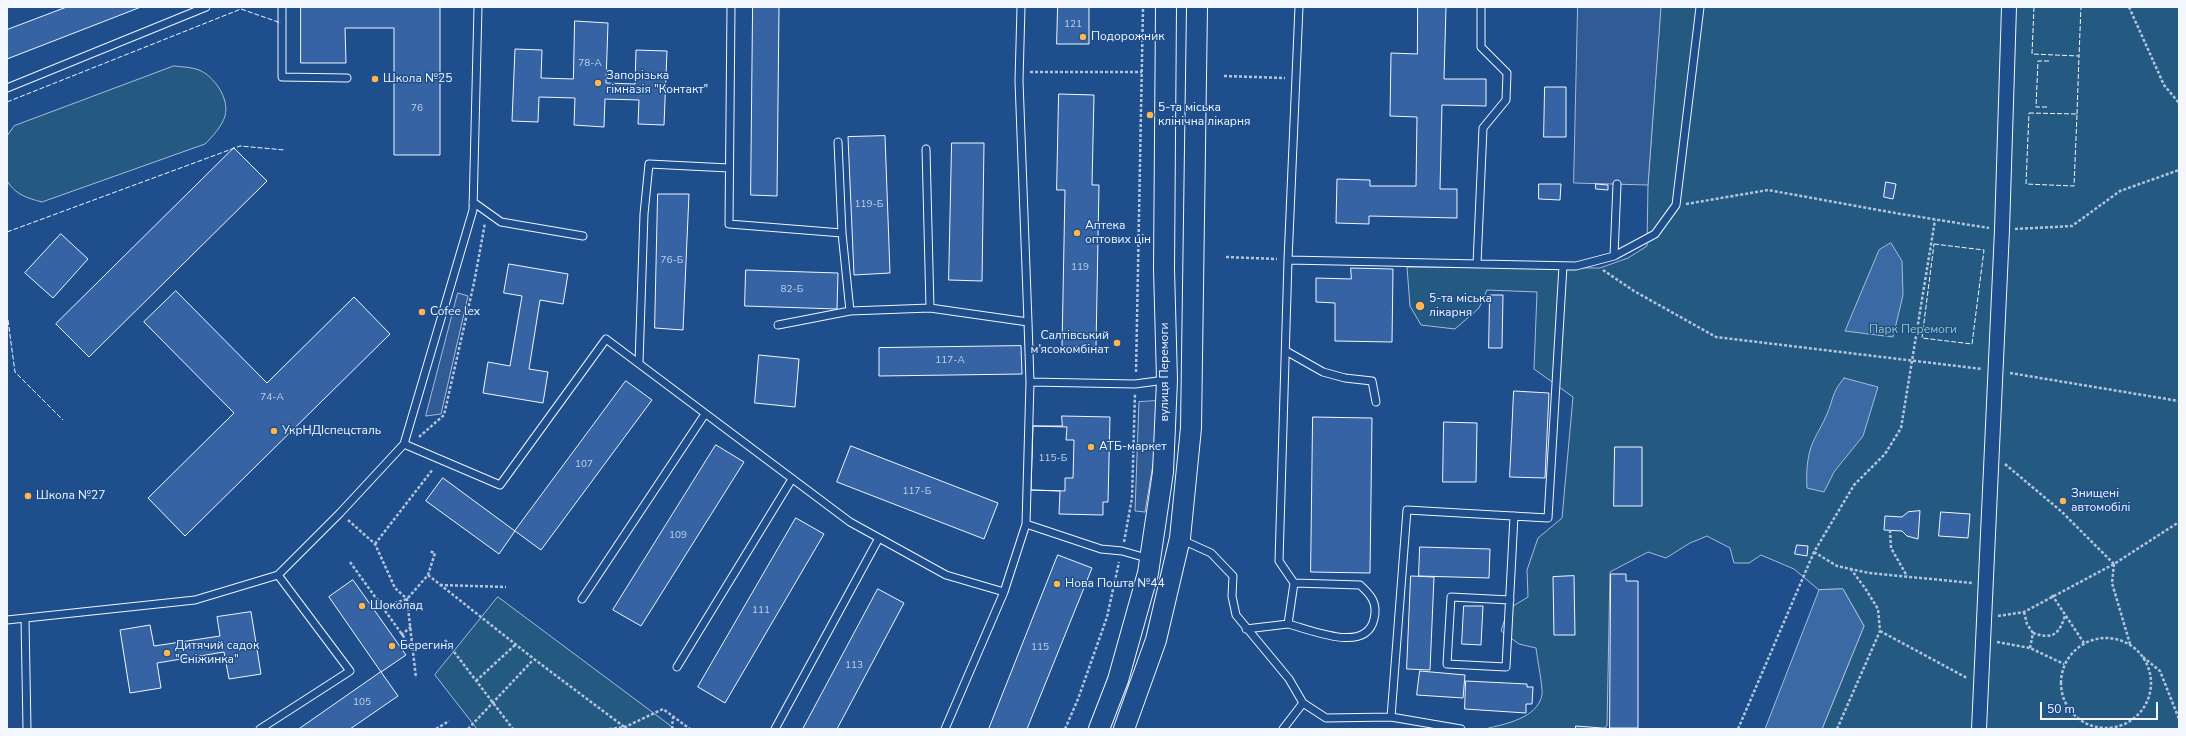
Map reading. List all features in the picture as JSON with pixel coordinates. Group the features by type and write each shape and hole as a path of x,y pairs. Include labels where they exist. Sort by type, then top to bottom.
{"main road":[{"name":"вулиця Перемоги","path":"1099,729 1118,680 1132,635 1150,559 1163,472 1167,380 1164,268 1166,7"},
{"path":"1124,729 1156,640 1180,538 1191,428 1197,7"}],"street":[{"path":"1978,729 1984,639 2002,230 2009,7"}],"lane":[{"path":"7,88 206,7"},
{"path":"282,7 282,77 347,78"},
{"path":"7,620 195,600 278,575 340,513 404,444 473,210 478,7"},
{"path":"731,7 729,224 842,234"},
{"path":"946,729 1004,592 1026,524 1030,382 1019,72 1021,7"},
{"path":"1288,624 1294,583 1279,561 1288,260 1299,7"},
{"path":"1477,264 1483,128 1506,100 1507,73 1481,47 1481,7"},
{"path":"1288,260 1576,266 1614,256 1655,234 1676,205 1700,7"},
{"path":"838,142 842,234 850,311"},
{"path":"926,149 930,308"},
{"path":"639,363 644,214 649,164 729,168"},
{"path":"1614,256 1617,184"},
{"path":"474,202 501,222 583,236"},
{"path":"1391,717 1407,510 1548,518 1563,266"},
{"path":"778,325 850,311 930,308 1028,322"},
{"path":"404,444 500,485 606,340 639,363 850,522 946,575 1004,592"},
{"path":"1286,351 1322,372 1345,378 1372,380 1376,402"},
{"path":"1030,382 1135,384 1167,380"},
{"path":"582,599 706,414"},
{"path":"677,667 792,479"},
{"path":"1510,600 1451,597 1447,664 1506,667 1510,600 1514,516"},
{"path":"1026,524 1101,549 1122,551 1150,559"},
{"path":"775,729 879,538"},
{"path":"1180,538 1211,553 1233,576 1232,596 1236,615 1246,629 1289,679 1303,703 1326,718 1391,717 1461,729"},
{"path":"260,729 350,671 278,575"},
{"path":"1246,629 1288,624 1349,639 1360,637 1372,627 1377,608 1370,595 1360,585 1294,583"},
{"path":"25,619 27,729"},
{"path":"1283,729 1303,703"}],"path":[{"path":"1066,729 1107,617 1132,498 1143,7"},
{"path":"2129,7 2164,85 2179,102"},
{"path":"1019,72 1142,72"},
{"path":"1224,76 1296,79"},
{"path":"1676,205 1702,202 1768,190 1935,220 2002,230 2072,226 2120,191 2179,170"},
{"path":"1738,729 1814,552 1854,485 1885,454 1901,428 1935,220"},
{"path":"1226,257 1288,260"},
{"path":"1602,269 1634,291 1716,337 1995,370 2179,401"},
{"path":"1992,453 2062,512 2114,564"},
{"path":"375,544 440,459"},
{"path":"340,513 375,544 395,588 407,599 416,678"},
{"path":"1984,618 2024,612 2052,595 2114,564 2179,522"},
{"path":"1890,530 1891,548 1907,577"},
{"path":"380,607 407,599 428,575 435,553 429,550"},
{"path":"1814,552 1837,566 1907,577 1986,585"},
{"path":"350,562 380,607 414,652"},
{"path":"2114,564 2112,583 2130,645"},
{"path":"1837,729 1880,631 1878,609 1850,568"},
{"path":"428,575 534,660 625,728"},
{"path":"440,585 506,587"},
{"path":"2052,595 2084,643"},
{"path":"2024,612 2027,624 2033,633 2043,637 2053,635 2061,629 2065,616"},
{"path":"401,635 411,627"},
{"path":"1880,631 1981,686"},
{"path":"2030,648 2033,633"},
{"path":"2142,656 2149,670 2151,685 2149,696 2143,710 2131,721 2117,728 2101,729 2079,721 2068,710 2062,695 2060,680 2064,664 2073,651 2084,643 2100,638 2115,639 2130,645 2160,671 2179,719"},
{"path":"1984,639 2030,648 2064,664"},
{"path":"445,640 513,729"},
{"path":"476,681 515,645"},
{"path":"468,729 534,660"},
{"path":"609,729 625,728 663,709 690,729"},
{"path":"672,729 673,716"},
{"path":"436,729 449,721"}],"green space":[{"name":"Парк Перемоги","path":"1661,7 2179,7 2179,729 1822,729 1864,626 1843,589 1819,590 1794,569 1761,555 1749,563 1734,563 1730,548 1707,536 1690,543 1666,558 1648,552 1610,572 1607,726 1603,729 1485,729 1519,719 1527,715 1534,710 1542,695 1536,648 1519,644 1501,631 1508,609 1528,597 1527,570 1538,538 1562,518 1573,397 1534,369 1537,292 1487,290 1479,308 1455,329 1421,325 1410,306 1407,267 1600,268 1628,258 1647,246 1648,185"},
{"path":"174,66 193,68 205,73 220,89 223,96 226,109 224,120 205,144 42,202 18,193 10,186 7,181 7,136 14,126"},
{"path":"498,597 675,729 477,729 435,675"}],"shaded area":[{"path":"1578,7 1661,7 1648,185 1574,183"},
{"path":"1891,243 1902,261 1903,295 1893,337 1845,331 1879,250"},
{"path":"458,293 468,296 441,414 426,416"},
{"path":"1844,378 1878,387 1863,436 1834,472 1824,492 1807,488 1807,465 1811,447 1829,409 1835,392"},
{"path":"1156,401 1154,458 1145,512 1135,511 1139,402"},
{"path":"1843,589 1864,626 1822,729 1765,729 1819,590"}],"building":[{"path":"67,7 141,7 7,59 7,30"},
{"path":"301,7 440,7 440,155 394,155 394,28 345,28 346,63 301,63"},
{"path":"753,7 779,7 777,196 751,195"},
{"path":"1058,7 1089,7 1089,44 1057,44"},
{"path":"1418,7 1446,7 1444,79 1486,79 1486,106 1442,105 1440,189 1457,189 1457,218 1369,216 1369,224 1336,223 1337,179 1370,180 1370,186 1416,186 1417,117 1390,116 1391,53 1417,54"},
{"path":"575,21 608,23 606,83 635,84 636,50 667,51 664,125 638,124 639,100 605,99 604,127 574,125 575,98 539,97 538,122 512,121 515,49 542,50 541,78 573,79"},
{"path":"1545,87 1566,87 1566,137 1544,137"},
{"path":"1059,94 1094,95 1092,185 1099,185 1096,347 1062,347 1065,190 1057,190"},
{"path":"885,136 890,273 854,275 848,137"},
{"path":"952,143 984,143 982,281 949,280"},
{"path":"234,148 267,181 89,357 56,324"},
{"path":"1886,182 1896,184 1893,199 1884,197"},
{"path":"1539,184 1561,184 1560,200 1539,199"},
{"path":"1596,184 1608,185 1608,190 1596,189"},
{"path":"658,194 689,194 683,330 655,328"},
{"path":"61,234 88,259 53,298 25,273"},
{"path":"509,264 568,274 563,304 540,300 529,369 548,372 543,403 483,393 488,362 510,366 522,296 504,293"},
{"path":"1351,268 1393,269 1392,342 1335,341 1335,303 1316,302 1316,278 1351,279"},
{"path":"746,270 838,273 837,309 745,306"},
{"path":"176,291 267,383 354,297 390,334 185,536 148,498 234,413 144,322"},
{"path":"1490,295 1503,295 1502,348 1489,348"},
{"path":"1021,346 1022,374 879,376 879,348"},
{"path":"759,355 799,359 795,407 755,403"},
{"path":"626,381 652,400 541,550 515,531"},
{"path":"1514,391 1549,393 1545,478 1510,477"},
{"path":"1062,416 1110,417 1108,502 1103,502 1103,515 1059,514 1060,491 1031,490 1033,426 1062,426"},
{"path":"1313,417 1372,418 1370,573 1311,572"},
{"path":"1444,422 1477,423 1476,482 1443,482"},
{"path":"1033,426 1067,427 1066,440 1074,440 1073,478 1065,478 1065,491 1031,490"},
{"path":"716,445 744,462 641,626 613,610"},
{"path":"851,446 998,503 984,539 837,482"},
{"path":"1615,447 1642,447 1642,506 1614,506"},
{"path":"443,478 515,531 499,554 426,501"},
{"path":"1920,511 1918,539 1907,536 1902,531 1884,530 1885,516 1902,517 1908,512"},
{"path":"1941,512 1970,514 1968,538 1939,536"},
{"path":"796,518 824,534 725,703 698,687"},
{"path":"1797,545 1808,546 1807,556 1795,554"},
{"path":"1420,547 1490,549 1489,578 1419,576"},
{"path":"1058,555 1092,568 1027,729 989,729"},
{"path":"1611,574 1626,574 1626,581 1638,581 1638,728 1610,728"},
{"path":"1411,576 1434,577 1430,670 1407,669"},
{"path":"1574,576 1575,635 1554,635 1553,577"},
{"path":"353,580 406,655 381,672 329,597"},
{"path":"878,589 904,603 837,729 803,729"},
{"path":"1464,606 1483,606 1481,645 1462,644"},
{"path":"251,612 261,674 229,679 224,652 157,663 161,688 130,693 120,630 150,625 154,646 220,636 217,617"},
{"path":"1420,671 1465,675 1463,698 1417,695"},
{"path":"381,672 398,696 350,729 299,729"},
{"path":"1466,681 1527,684 1527,687 1533,687 1532,704 1526,704 1526,713 1465,709"},
{"path":"1576,726 1615,729 1576,729"}],"fence":[{"path":"2034,7 2032,54 2079,56 2081,7"},
{"path":"7,102 241,9 281,23"},
{"path":"2077,114 2079,56"},
{"path":"2049,61 2038,61 2036,107 2049,107"},
{"path":"2029,113 2077,114 2074,186 2026,184 2029,113"},
{"path":"7,232 240,146 285,150"},
{"path":"1934,244 1984,250 1972,344 1922,338 1934,244"},
{"path":"7,313 15,372 63,420"}],"place":[{"name":"Подорожник","path":"1083,37"},
{"name":"Школа №25","path":"375,79"},
{"name":"Запорізька гімназія \"Контакт\"","path":"598,83"},
{"name":"5-та міська клінічна лікарня","path":"1150,115"},
{"name":"Аптека оптових цін","path":"1077,233"},
{"name":"5-та міська лікарня","path":"1420,306"},
{"name":"Cofee lex","path":"422,312"},
{"name":"Салтівський м'ясокомбінат","path":"1117,343"},
{"name":"УкрНДІспецсталь","path":"274,431"},
{"name":"АТБ-маркет","path":"1091,447"},
{"name":"Школа №27","path":"28,496"},
{"name":"Знищені автомобілі","path":"2063,501"},
{"name":"Нова Пошта №44","path":"1057,584"},
{"name":"Шоколад","path":"362,606"},
{"name":"Берегиня","path":"392,646"},
{"name":"Дитячий садок \"Сніжинка\"","path":"167,653"}]}
